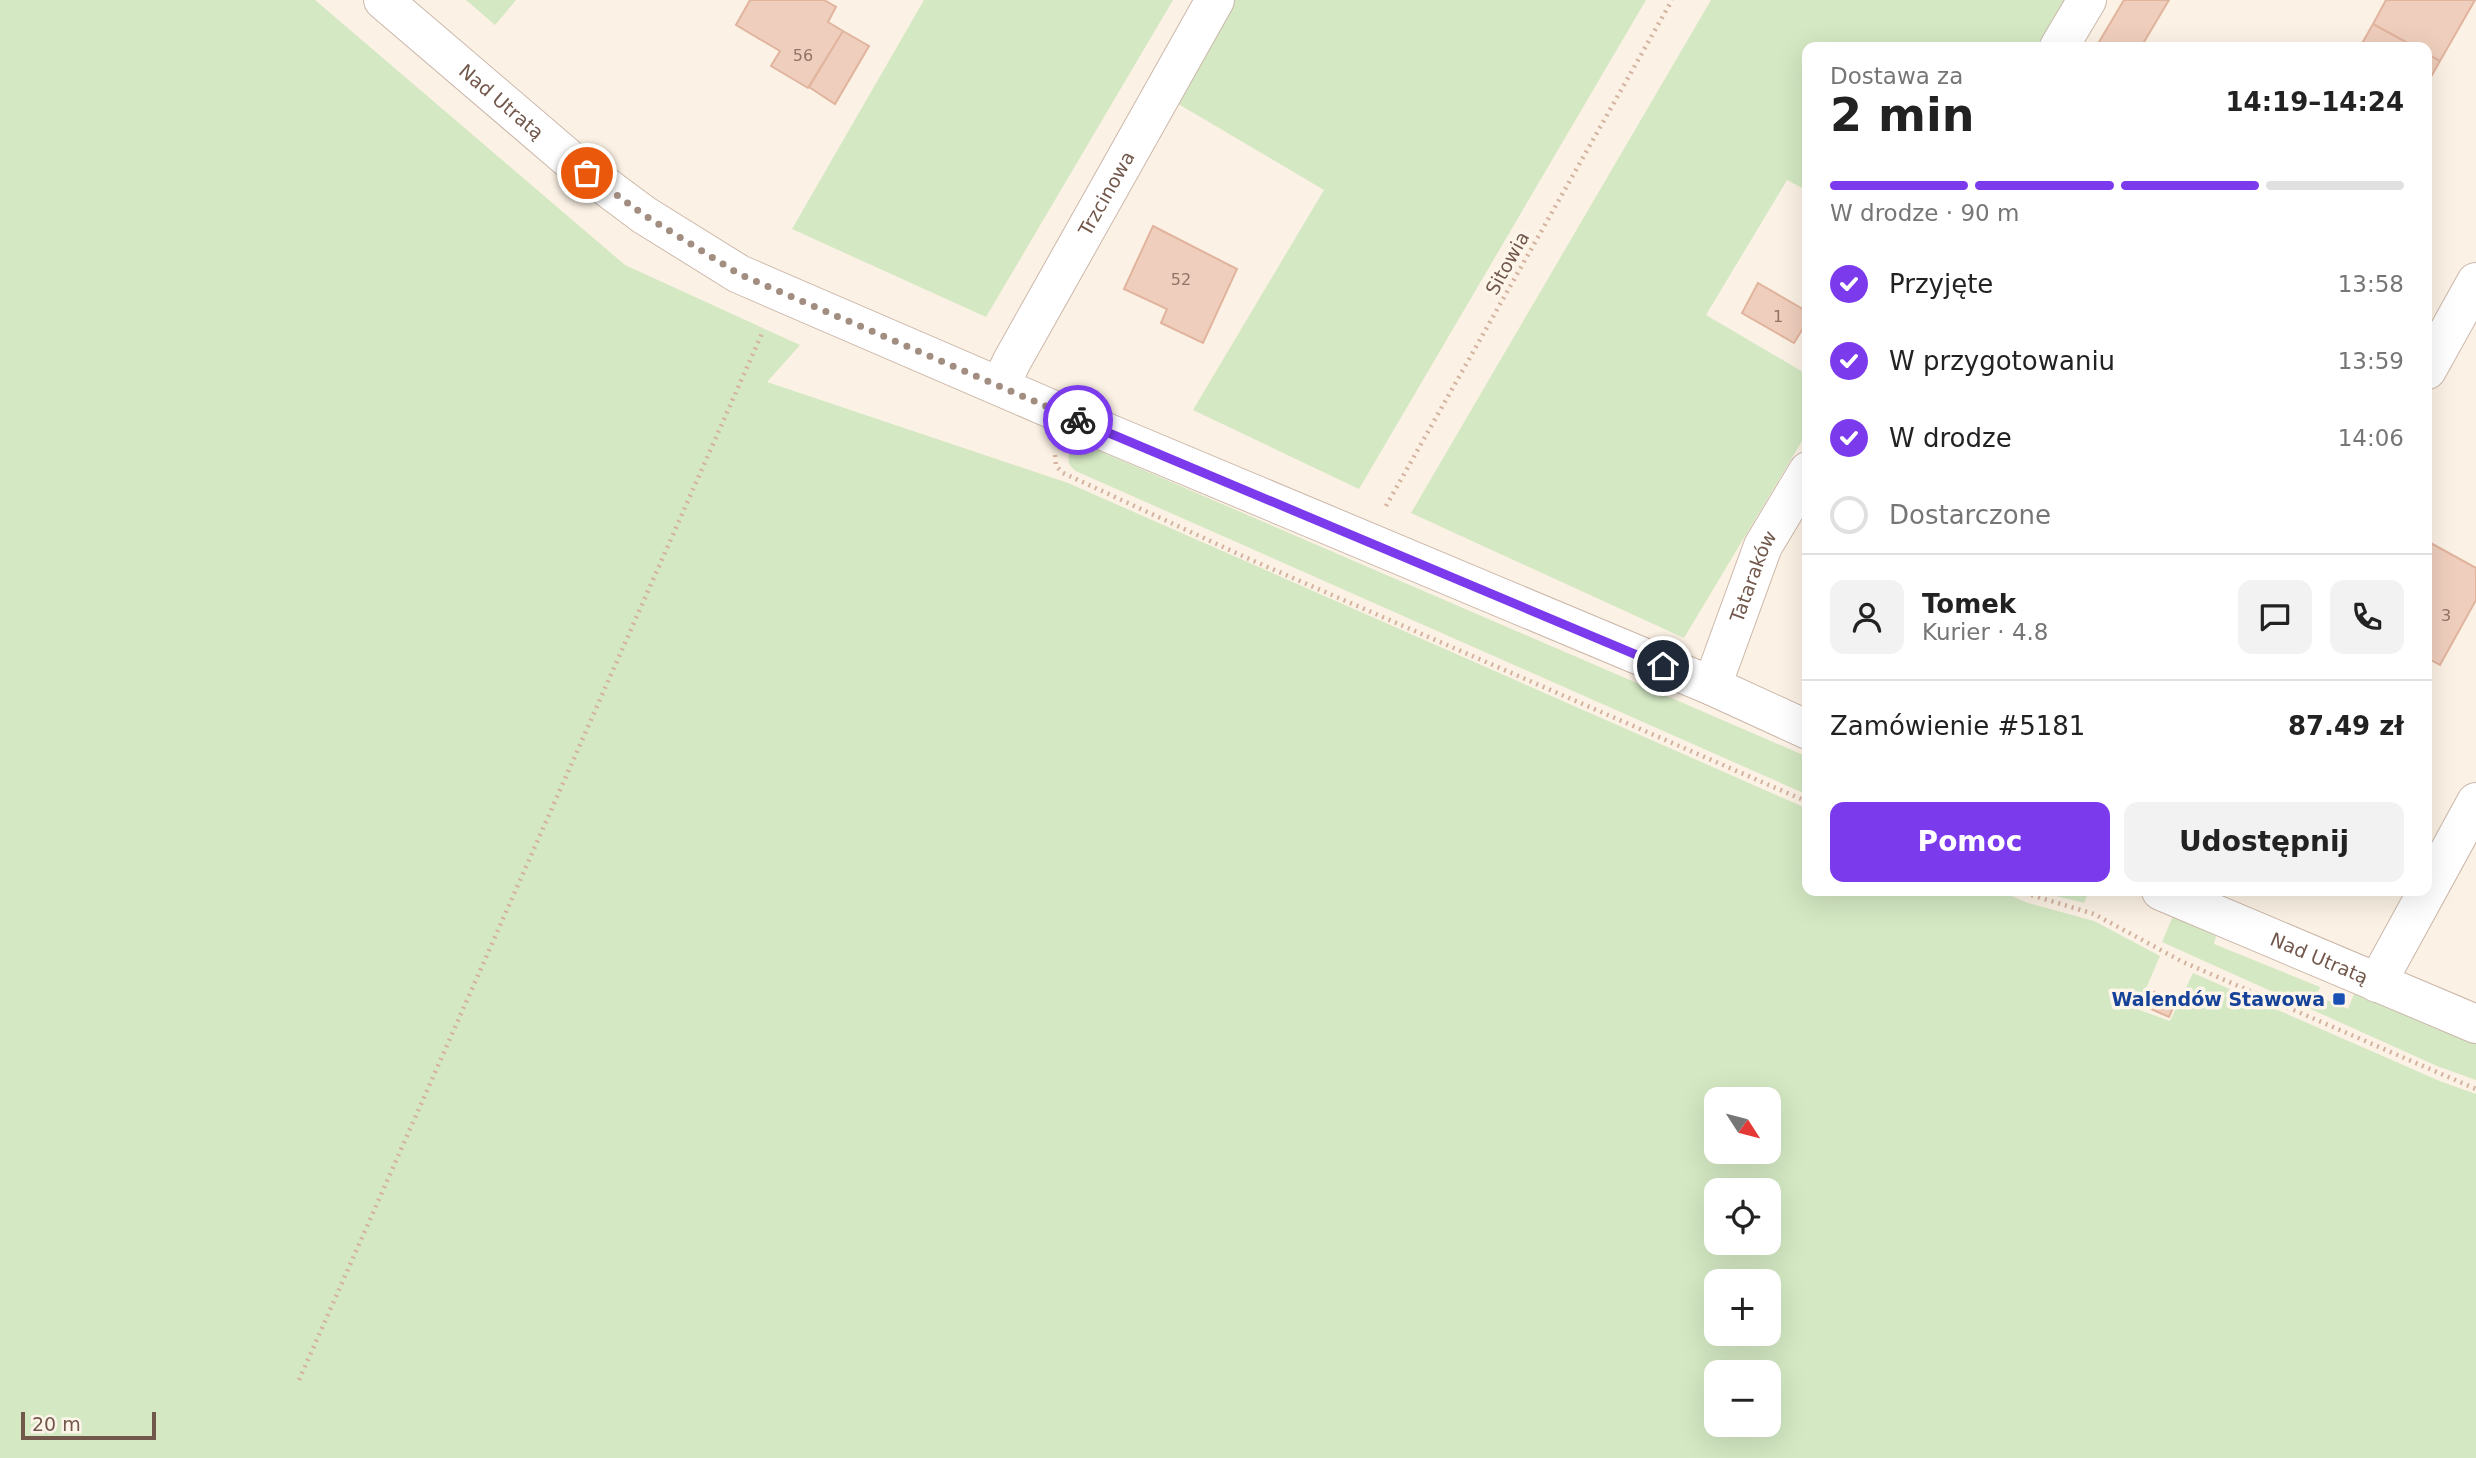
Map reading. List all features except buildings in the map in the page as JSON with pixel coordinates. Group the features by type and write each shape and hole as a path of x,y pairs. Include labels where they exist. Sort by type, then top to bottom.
{"street":[{"name":"Nad Utratą","path":"383,0 569,159 644,215 739,274 1802,727"},
{"name":"Trzcinowa","path":"1000,386 1215,0"},
{"path":"2062,42 2087,0"},
{"path":"2432,361 2476,282"},
{"name":"Tataraków","path":"1712,687 1763,546 1802,481"},
{"path":"2432,882 2476,802"},
{"name":"Nad Utratą","path":"2173,896 2476,1024"},
{"path":"2377,983 2425,896"}],"path":[{"name":"Sitowia","path":"1367,540 1672,0"},
{"path":"299,1380 780,292"},
{"path":"1059,447 1054,457 1055,464 1065,474 1259,563 1802,799"},
{"path":"2031,896 2094,914 2183,962 2476,1089"}],"green space":[{"path":"0,0 315,0 625,265 800,345 767,382 1068,483 1802,806 1802,896 2012,896 2094,921 2160,956 2137,1009 2170,1021 2193,973 2442,1082 2476,1094 2476,1458 0,1458"},
{"path":"466,0 516,0 495,25"},
{"path":"924,0 1173,0 986,317 792,229"},
{"path":"1235,0 1646,0 1359,489 1193,410 1324,190 1175,102"},
{"path":"1711,0 2065,0 2040,42 1802,42 1802,188 1787,180 1706,315 1802,371 1802,441 1684,638 1411,513"},
{"path":"1074,440 1802,754 1802,792 1078,472 1070,465 1069,454"},
{"path":"2056,896 2087,896 2084,903"},
{"path":"2173,916 2216,936 2214,944 2320,987 2317,996 2348,1009 2354,994 2476,1044 2476,1080 2437,1066 2162,942"}],"way so far":[{"path":"587,173 644,215 739,274 1078,420"}],"place":[{"name":"Walendów Stawowa","path":"2339,999"}],"route":[{"path":"1078,420 1663,666"}]}
